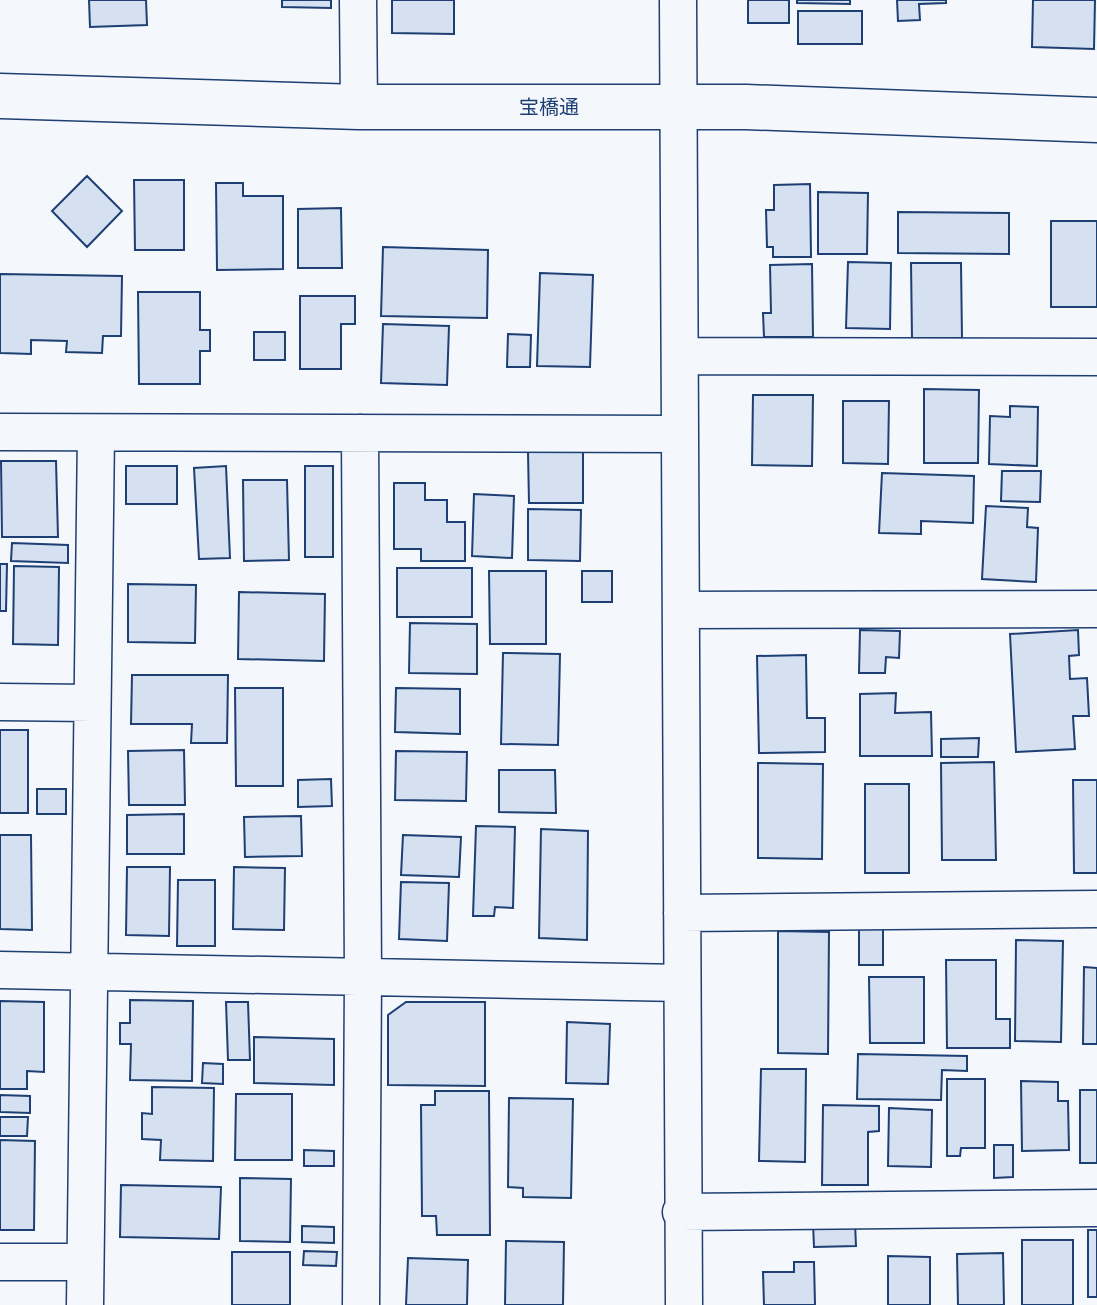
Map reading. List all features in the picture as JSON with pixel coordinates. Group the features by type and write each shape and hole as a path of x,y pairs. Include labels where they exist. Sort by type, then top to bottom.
{"street":[{"path":"358,0 359,107"},
{"path":"678,0 681,1212 684,1305"},
{"name":"宝橋通","path":"0,96 359,107 678,105 1097,120"},
{"path":"680,356 1097,357"},
{"path":"0,432 680,434"},
{"path":"85,1305 96,433"},
{"path":"360,433 361,1305"},
{"path":"681,610 1097,609"},
{"path":"0,702 91,703"},
{"path":"682,913 1097,909"},
{"path":"0,970 682,983"},
{"path":"681,1212 1097,1208"},
{"path":"0,1262 85,1262"}],"building":[{"path":"89,0 146,0 147,25 90,27"},
{"path":"282,0 331,0 331,8 282,7"},
{"path":"392,0 454,0 454,34 392,33"},
{"path":"748,0 789,0 789,23 748,23"},
{"path":"797,0 850,0 850,4 797,3"},
{"path":"897,0 946,0 946,3 919,4 920,20 898,21"},
{"path":"1033,0 1095,0 1094,49 1032,47"},
{"path":"798,11 862,11 862,44 798,44"},
{"path":"87,176 122,211 87,247 52,211"},
{"path":"134,180 184,180 184,250 135,250"},
{"path":"216,183 243,183 243,196 283,196 283,269 217,270"},
{"path":"810,184 811,257 773,257 773,247 767,247 766,210 774,210 774,185"},
{"path":"818,192 868,193 867,254 818,254"},
{"path":"341,208 342,268 298,268 298,209"},
{"path":"898,212 1009,213 1009,254 898,253"},
{"path":"1051,221 1097,221 1097,307 1051,307"},
{"path":"383,247 488,250 487,318 381,316"},
{"path":"848,262 891,263 890,329 846,328"},
{"path":"911,263 961,263 962,338 912,338"},
{"path":"812,264 813,337 764,337 763,313 771,313 770,265"},
{"path":"540,273 593,275 590,367 537,366"},
{"path":"0,274 122,276 121,336 103,336 102,353 66,352 67,341 31,340 31,354 0,353"},
{"path":"138,292 200,292 200,330 210,330 210,351 200,351 200,384 139,384"},
{"path":"300,296 355,296 355,324 341,324 341,369 300,369"},
{"path":"383,324 449,326 447,385 381,383"},
{"path":"254,332 285,332 285,360 254,360"},
{"path":"508,334 531,335 530,367 507,367"},
{"path":"924,389 979,390 978,463 924,463"},
{"path":"753,395 813,395 812,466 752,465"},
{"path":"843,401 889,401 888,464 843,463"},
{"path":"1010,406 1038,407 1037,466 989,464 990,416 1010,417"},
{"path":"528,452 583,452 583,503 529,503"},
{"path":"1,461 56,461 58,537 2,537"},
{"path":"126,466 177,466 177,504 126,504"},
{"path":"226,466 230,558 199,559 194,468"},
{"path":"305,466 333,466 333,557 305,557"},
{"path":"1002,471 1041,471 1040,502 1001,501"},
{"path":"882,473 974,476 973,523 921,521 921,534 879,533"},
{"path":"243,480 287,480 289,560 244,561"},
{"path":"394,483 425,483 425,500 447,500 447,522 465,522 465,561 421,561 421,549 394,549"},
{"path":"474,494 514,496 512,558 472,556"},
{"path":"986,506 1028,508 1027,527 1038,528 1036,582 982,579"},
{"path":"528,509 581,510 580,561 528,560"},
{"path":"12,543 68,545 68,563 11,561"},
{"path":"0,564 7,564 6,611 0,611"},
{"path":"14,566 59,567 58,645 13,644"},
{"path":"397,568 472,568 472,617 397,617"},
{"path":"489,571 546,571 546,644 490,644"},
{"path":"582,571 612,571 612,602 582,602"},
{"path":"128,584 196,585 195,643 128,642"},
{"path":"239,592 325,594 324,661 238,659"},
{"path":"410,623 477,624 477,674 409,673"},
{"path":"860,630 900,631 899,658 886,657 885,673 859,673"},
{"path":"1078,630 1079,655 1069,656 1070,679 1087,678 1089,716 1073,716 1075,749 1016,752 1010,634"},
{"path":"503,653 560,654 558,745 501,744"},
{"path":"806,655 807,718 825,718 825,752 759,753 757,656"},
{"path":"132,675 228,675 227,743 191,743 192,724 131,724"},
{"path":"235,688 283,688 283,786 236,786"},
{"path":"396,688 460,689 460,734 395,732"},
{"path":"896,693 895,713 931,712 932,756 860,756 860,694"},
{"path":"0,730 28,730 28,813 0,813"},
{"path":"979,738 978,757 941,757 941,739"},
{"path":"184,750 185,805 129,805 128,751"},
{"path":"396,751 467,752 466,801 395,800"},
{"path":"994,762 996,860 942,860 941,763"},
{"path":"758,763 823,764 822,859 758,858"},
{"path":"499,770 555,770 556,813 499,812"},
{"path":"331,779 332,806 298,807 298,780"},
{"path":"1073,780 1097,780 1097,873 1074,873"},
{"path":"865,784 909,784 909,873 865,873"},
{"path":"37,789 66,789 66,814 37,814"},
{"path":"184,814 184,854 127,854 127,815"},
{"path":"301,816 302,856 245,857 244,817"},
{"path":"476,826 515,827 513,908 495,907 494,916 473,916"},
{"path":"541,829 588,831 587,940 539,938"},
{"path":"0,835 31,835 32,930 0,929"},
{"path":"403,835 461,837 459,877 401,875"},
{"path":"127,867 170,867 169,936 126,935"},
{"path":"234,867 285,868 284,930 233,929"},
{"path":"178,880 215,880 215,946 177,946"},
{"path":"401,882 449,883 447,941 399,939"},
{"path":"859,926 883,926 883,965 859,965"},
{"path":"778,931 829,932 828,1054 778,1053"},
{"path":"1016,940 1063,941 1061,1042 1015,1041"},
{"path":"946,960 996,960 996,1019 1010,1019 1010,1048 947,1048"},
{"path":"1084,967 1097,968 1097,1044 1083,1044"},
{"path":"869,977 924,977 924,1043 870,1043"},
{"path":"130,1000 193,1001 192,1081 130,1080 131,1044 120,1044 120,1023 130,1023"},
{"path":"0,1001 44,1002 44,1072 27,1071 27,1089 0,1089"},
{"path":"226,1002 248,1002 250,1060 228,1060"},
{"path":"406,1002 485,1002 485,1086 388,1085 388,1015"},
{"path":"567,1022 610,1024 608,1084 566,1083"},
{"path":"254,1037 334,1039 334,1085 254,1083"},
{"path":"858,1054 967,1056 967,1071 942,1070 941,1100 857,1099"},
{"path":"203,1063 223,1064 223,1084 202,1083"},
{"path":"761,1069 806,1069 805,1162 759,1161"},
{"path":"947,1079 985,1079 985,1148 961,1148 960,1156 947,1156"},
{"path":"1021,1081 1058,1082 1058,1101 1068,1101 1069,1150 1022,1151"},
{"path":"152,1087 214,1088 213,1161 160,1160 161,1140 142,1139 142,1113 152,1114"},
{"path":"1080,1090 1097,1090 1097,1163 1080,1163"},
{"path":"435,1091 489,1091 490,1235 437,1235 436,1216 422,1216 421,1105 435,1105"},
{"path":"236,1094 292,1094 292,1160 235,1160"},
{"path":"0,1095 30,1096 30,1113 0,1112"},
{"path":"509,1098 573,1099 571,1198 523,1197 523,1188 508,1187"},
{"path":"823,1105 879,1106 879,1131 868,1132 868,1185 822,1185"},
{"path":"889,1108 932,1110 931,1167 888,1166"},
{"path":"0,1117 28,1117 27,1136 0,1136"},
{"path":"0,1140 35,1141 34,1230 0,1230"},
{"path":"994,1145 1013,1145 1013,1177 994,1178"},
{"path":"304,1150 334,1151 334,1166 304,1166"},
{"path":"240,1178 291,1179 290,1242 240,1241"},
{"path":"121,1185 221,1187 219,1239 120,1237"},
{"path":"813,1223 855,1223 856,1246 814,1247"},
{"path":"302,1226 334,1227 334,1243 302,1242"},
{"path":"1088,1230 1097,1230 1097,1297 1088,1297"},
{"path":"1022,1240 1073,1240 1073,1305 1022,1305"},
{"path":"506,1241 564,1242 563,1305 505,1305"},
{"path":"304,1251 337,1252 336,1266 303,1265"},
{"path":"232,1252 290,1252 290,1305 232,1305"},
{"path":"1003,1253 1004,1305 958,1305 957,1254"},
{"path":"888,1256 930,1257 930,1305 888,1305"},
{"path":"408,1258 468,1260 467,1305 406,1305"},
{"path":"794,1262 814,1262 815,1305 764,1305 763,1272 794,1272"}]}
